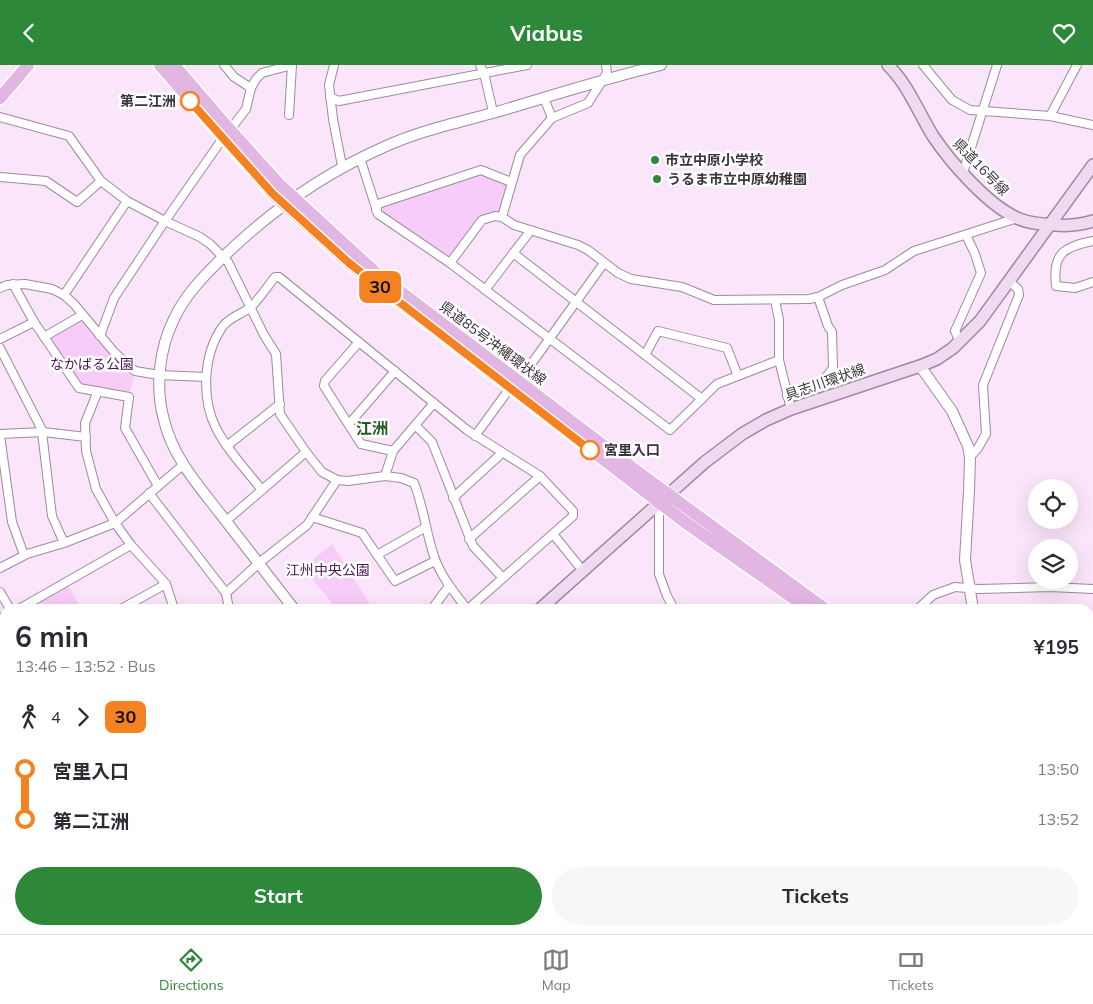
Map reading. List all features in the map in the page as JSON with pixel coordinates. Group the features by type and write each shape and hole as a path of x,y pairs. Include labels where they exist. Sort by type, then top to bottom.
{"main road":[{"path":"0,98 28,65"},
{"name":"県道85号沖縄環状線","path":"160,65 226,134 280,185 289,201 377,274 514,385 664,499 818,604"},
{"name":"県道85号沖縄環状線","path":"174,65 226,134"},
{"name":"県道16号線","path":"888,65 907,88 935,139 963,173 998,206 1017,218 1028,222 1081,224 1093,221"},
{"name":"具志川環状線","path":"546,604 705,462 742,434 766,420 791,409 937,359 960,342 980,321 1010,282 1093,165"},
{"name":"県道85号沖縄環状線","path":"664,499 686,523 802,604"}],"street":[{"path":"224,65 234,77 251,88"},
{"path":"100,335 114,298 164,221 246,109 251,88 256,79 262,73 292,65 289,115"},
{"path":"334,65 329,85 342,166"},
{"path":"480,65 484,73 493,113"},
{"path":"330,97 339,101 527,65"},
{"path":"502,217 520,155 552,118 588,103 607,73 606,65"},
{"path":"290,604 183,465 171,442 163,419 159,375 164,346 174,319 190,293 252,230 289,201 342,166 407,137 661,65"},
{"path":"923,65 952,101 970,110 1050,116 1093,125"},
{"path":"963,173 997,65"},
{"path":"1050,116 1077,65"},
{"path":"544,98 552,118"},
{"path":"0,117 69,136 101,181 127,201 164,221 200,237 224,257 264,335 276,354 280,414 306,452 322,472 337,480 348,481 385,477 401,478 414,483 421,499 426,527 436,561 449,586 464,604"},
{"path":"360,158 378,214 450,263 670,430 717,384 779,359"},
{"path":"376,210 378,204 481,170 511,183"},
{"path":"0,177 46,181 77,202 101,181"},
{"path":"64,295 127,201"},
{"path":"450,263 482,220 495,216 502,217 514,225 578,245 588,250 618,273 631,279 682,287 714,300 809,299 818,297 842,285 885,271 914,251 1017,218"},
{"path":"485,290 531,230"},
{"path":"960,342 954,331 981,273 966,235"},
{"path":"1093,241 1072,245 1061,253 1054,272 1056,286 1075,288 1093,283"},
{"path":"513,253 702,399"},
{"path":"475,436 604,263"},
{"path":"262,490 217,430 209,406 206,377 213,347 224,325 230,319 250,307 275,277 279,277 475,436 540,476 573,511 573,516 474,604"},
{"path":"970,457 986,434 983,385 1019,295 1018,289 1010,282"},
{"path":"13,284 34,322 79,388 128,397 125,428 158,486"},
{"path":"0,288 13,284 38,286 52,289 64,295 74,304 114,353 135,371 159,375 206,377"},
{"path":"787,396 822,382 833,369 832,332 818,297"},
{"path":"775,299 779,320 779,359 791,409"},
{"path":"44,337 82,315"},
{"path":"0,339 34,322"},
{"path":"645,355 658,331 675,335 727,348 738,377"},
{"path":"359,342 325,381 324,386 361,444 393,451"},
{"path":"0,348 42,432 52,516 64,543"},
{"path":"920,366 952,411 968,446 970,457 965,560 972,604"},
{"path":"349,424 394,371"},
{"path":"98,391 85,423 86,451 96,489 115,523 131,545 166,584 172,604"},
{"path":"385,477 393,451 434,403"},
{"path":"228,445 280,404"},
{"path":"416,426 432,442 473,546 503,578"},
{"path":"24,555 12,522 0,435 42,432 86,437"},
{"path":"226,521 306,452"},
{"path":"453,498 502,453"},
{"path":"0,568 24,555 64,543 115,523 183,465"},
{"path":"469,539 540,476"},
{"path":"226,593 259,563 307,525 337,480"},
{"path":"149,493 226,593 228,604"},
{"path":"664,499 658,574 671,604"},
{"path":"312,517 362,533 395,581 436,561"},
{"path":"377,555 426,527"},
{"path":"553,534 583,571"},
{"path":"28,604 131,545"},
{"path":"129,604 166,584"},
{"path":"436,604 449,586"},
{"path":"923,604 933,595 955,587 1093,589"},
{"path":"0,592 7,604"}],"green space":[{"path":"482,170 511,183 502,216 482,221 444,265 378,215 378,204"},
{"name":"なかばる公園","path":"82,315 135,371 129,397 79,388 44,337"},
{"name":"江州中央公園","path":"332,544 370,604 333,604 303,568"},
{"path":"66,582 79,604 28,604"}],"bus line":[{"name":"30","path":"190,101 272,193 349,263 590,450"}],"place":[{"name":"第二江洲","path":"190,101"},
{"name":"市立中原小学校","path":"655,160"},
{"name":"うるま市立中原幼稚園","path":"657,179"},
{"name":"宮里入口","path":"590,450"}],"district":[{"name":"江洲","path":"372,428"}]}
